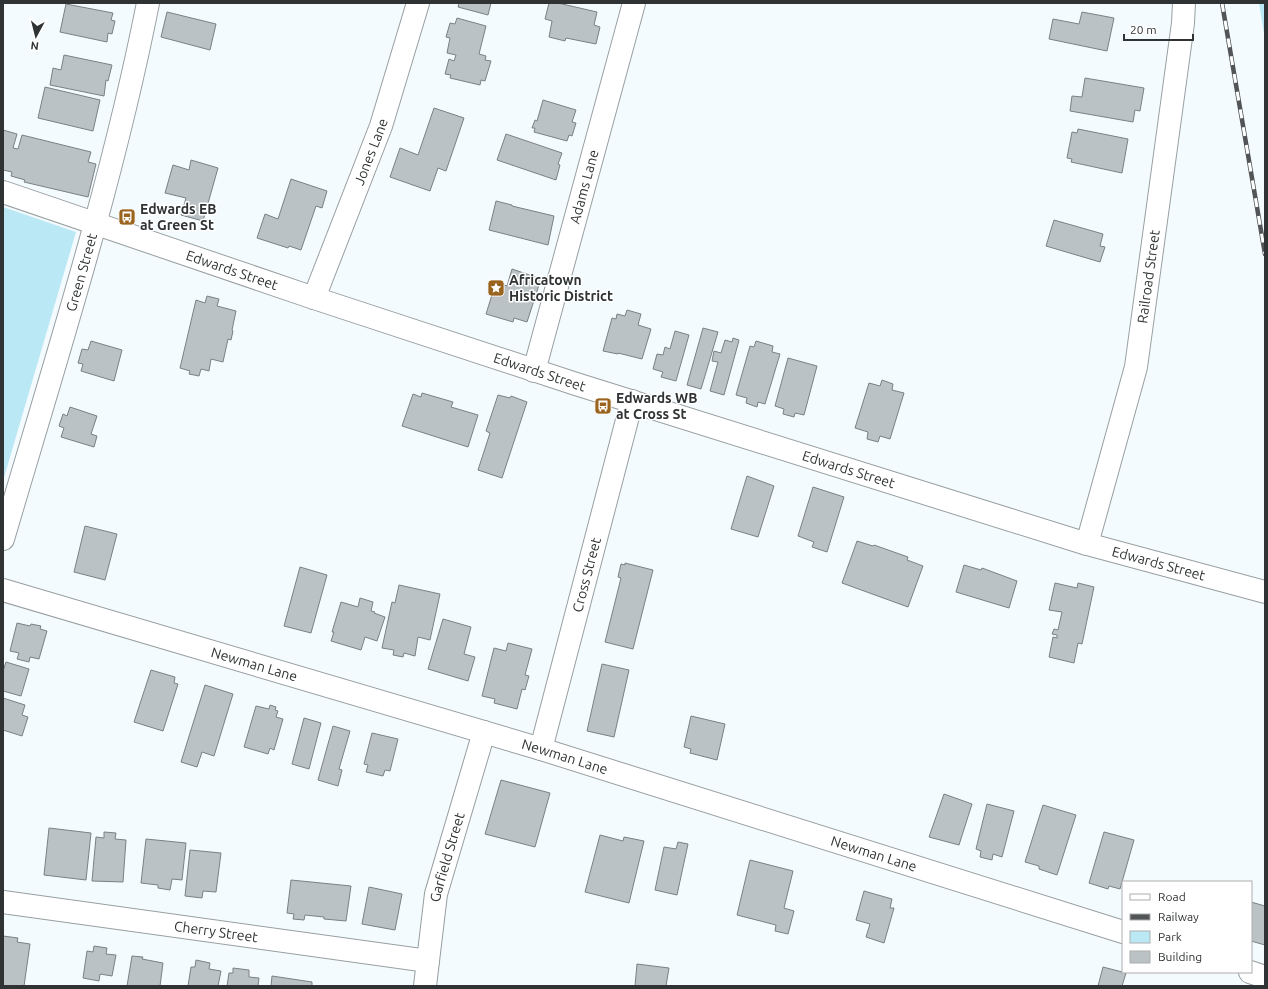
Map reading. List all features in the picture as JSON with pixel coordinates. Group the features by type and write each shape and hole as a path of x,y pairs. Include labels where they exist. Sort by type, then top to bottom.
{"street":[{"name":"Green Street","path":"3,539 95,224 138,53 148,3"},
{"name":"Jones Lane","path":"314,298 381,126 418,3"},
{"name":"Adams Lane","path":"534,371 634,3"},
{"name":"Railroad Street","path":"1087,544 1136,367 1182,30 1184,3"},
{"name":"Edwards Street","path":"3,192 534,371 1087,544 1265,592"},
{"name":"Cross Street","path":"541,749 632,401"},
{"name":"Newman Lane","path":"3,590 541,749 1122,932"},
{"name":"Garfield Street","path":"425,986 436,894 484,732"},
{"name":"Cherry Street","path":"3,902 428,961"},
{"path":"1252,973 1265,977"}],"green space":[{"path":"1259,3 1265,3 1265,40"},
{"path":"3,207 76,232 3,481"}],"building":[{"path":"459,3 491,3 488,15 458,7"},
{"path":"549,3 558,3 597,12 594,25 600,27 596,44 566,38 565,41 549,37 552,21 545,19"},
{"path":"66,4 113,13 111,20 115,21 112,34 108,33 107,42 60,32"},
{"path":"167,12 216,24 210,50 161,37"},
{"path":"1082,12 1114,18 1107,51 1049,39 1053,19 1079,24"},
{"path":"457,18 486,26 479,54 486,56 485,60 491,61 485,81 481,80 480,85 450,78 451,75 445,74 449,59 454,61 456,55 447,53 450,38 446,37 450,23 455,24"},
{"path":"64,55 112,65 108,81 106,80 104,96 50,85 53,68 61,70"},
{"path":"1085,78 1144,88 1140,111 1135,110 1133,122 1070,111 1072,96 1082,97"},
{"path":"45,87 100,100 93,131 38,118"},
{"path":"543,100 576,110 572,122 576,123 572,136 569,135 567,141 534,132 535,128 532,128 535,120 537,121"},
{"path":"434,108 464,118 446,171 438,168 430,191 390,177 400,148 418,155"},
{"path":"1078,129 1128,139 1122,173 1071,162 1072,159 1067,158 1072,132 1077,133"},
{"path":"3,130 17,134 13,148 18,149 22,135 91,152 88,162 96,164 88,197 24,182 25,180 11,176 12,172 3,170"},
{"path":"506,134 562,153 558,164 560,165 556,180 497,160"},
{"path":"191,160 218,168 203,221 181,215 186,198 165,193 173,165 189,170"},
{"path":"291,179 327,191 322,208 316,206 301,250 289,246 288,248 257,238 265,214 278,219"},
{"path":"496,201 554,216 548,245 489,230"},
{"path":"1054,220 1103,234 1100,246 1105,247 1100,262 1046,246"},
{"path":"512,269 541,279 527,322 514,318 513,322 486,314 496,282 507,286"},
{"path":"207,296 219,299 217,306 236,311 231,340 228,339 223,362 211,359 209,371 201,369 199,376 189,374 190,371 180,368 196,300 205,303"},
{"path":"627,310 641,314 638,325 651,329 642,359 603,351 612,318 616,319 617,314 625,316"},
{"path":"703,328 718,332 701,389 687,385"},
{"path":"675,331 689,335 676,381 661,377 663,372 653,369 657,354 663,355 665,347 670,349"},
{"path":"733,338 739,340 724,395 710,391 718,362 712,361 714,351 721,353 725,340 732,342"},
{"path":"91,341 122,350 114,381 81,371 83,364 78,363 82,349 88,350"},
{"path":"756,341 773,346 772,352 780,354 765,404 758,402 757,407 746,403 747,398 736,395 750,346 754,347"},
{"path":"788,358 817,366 804,415 795,413 794,417 783,414 784,409 775,406"},
{"path":"882,380 893,384 892,390 904,393 890,439 880,436 878,442 867,439 868,432 855,428 869,383 880,386"},
{"path":"422,393 453,402 451,407 478,415 468,447 402,426 413,394 421,397"},
{"path":"498,395 510,398 511,396 527,402 502,478 478,470 490,433 486,431"},
{"path":"70,407 97,416 91,434 97,436 94,447 61,437 64,428 59,426 63,414 67,416"},
{"path":"747,476 774,486 758,537 731,529"},
{"path":"813,487 844,497 827,552 812,547 814,542 798,536"},
{"path":"85,526 117,534 105,580 74,572"},
{"path":"857,541 873,546 874,545 908,557 907,560 923,566 908,607 842,583"},
{"path":"625,563 653,570 633,649 605,642 621,578 618,577 621,564 625,565"},
{"path":"964,565 981,570 982,568 1017,581 1009,608 956,592"},
{"path":"300,567 327,575 311,633 284,626"},
{"path":"1055,583 1077,588 1078,583 1094,587 1082,644 1078,643 1074,663 1049,657 1053,637 1057,638 1057,635 1052,634 1054,629 1058,630 1062,612 1049,610"},
{"path":"399,585 440,594 430,640 418,637 415,656 404,653 403,657 393,655 394,650 382,648 392,602 395,603"},
{"path":"360,598 373,602 371,611 385,617 377,641 365,637 361,650 331,641 334,632 332,632 341,602 358,607"},
{"path":"443,619 471,627 464,654 475,657 468,681 428,669"},
{"path":"17,623 30,626 31,624 41,626 40,629 47,631 39,659 30,657 29,662 17,659 19,653 10,651"},
{"path":"508,643 532,649 525,675 529,676 525,690 522,689 517,709 494,703 495,699 482,696 494,648 506,651"},
{"path":"6,662 29,669 21,696 3,691 3,671"},
{"path":"602,664 629,670 614,737 587,731"},
{"path":"151,670 175,677 174,683 178,684 163,731 134,722"},
{"path":"205,685 233,694 214,756 202,752 197,767 181,762"},
{"path":"3,698 25,705 22,715 28,717 22,736 3,730"},
{"path":"270,705 276,707 275,710 278,711 276,717 283,719 274,750 270,748 268,754 244,747 256,706 269,709"},
{"path":"691,716 725,724 717,760 690,753 691,749 684,747"},
{"path":"304,718 321,723 309,769 292,764"},
{"path":"333,726 350,731 339,769 342,770 338,786 318,780"},
{"path":"372,733 398,739 390,771 385,770 383,776 366,772 368,765 364,764"},
{"path":"501,780 550,793 535,847 485,834"},
{"path":"944,794 972,804 959,845 929,837"},
{"path":"987,804 1014,811 1002,857 993,854 992,860 980,857 981,851 976,849"},
{"path":"1043,805 1076,815 1057,875 1039,869 1039,866 1025,862"},
{"path":"49,828 91,833 86,880 44,875"},
{"path":"104,832 116,833 115,839 126,840 123,882 92,881 96,837 104,838"},
{"path":"1104,832 1134,840 1120,889 1109,886 1108,889 1089,883"},
{"path":"600,835 623,841 624,837 644,841 629,903 585,892"},
{"path":"146,839 186,843 182,880 172,879 170,890 158,888 158,885 141,883"},
{"path":"678,842 688,844 677,895 655,890 664,847 676,849"},
{"path":"190,850 221,853 216,892 203,891 202,898 185,896"},
{"path":"750,860 793,871 784,908 794,911 788,934 775,931 776,925 737,915"},
{"path":"291,880 351,886 346,921 324,919 324,917 305,915 304,920 293,919 294,914 287,913"},
{"path":"369,887 402,894 395,930 362,924"},
{"path":"864,891 892,899 890,908 894,908 884,943 866,937 870,924 856,920"},
{"path":"1252,902 1265,906 1265,945 1252,941"},
{"path":"3,936 18,938 17,942 30,944 24,986 3,986"},
{"path":"94,946 107,948 106,954 116,955 112,976 100,974 99,981 83,978 87,951 93,952"},
{"path":"132,956 143,957 142,959 163,963 160,986 127,986"},
{"path":"196,960 210,963 209,969 221,971 218,986 188,986 191,967 195,967"},
{"path":"637,964 669,968 666,986 635,986"},
{"path":"1103,967 1126,973 1122,986 1098,986"},
{"path":"233,968 249,970 249,977 259,978 258,986 227,986 229,973 233,973"},
{"path":"272,976 312,982 312,986 271,986"}],"railway":[{"path":"1222,3 1265,254"}],"place":[{"name":"Edwards EB at Green St","path":"127,217"},
{"name":"Africatown Historic District","path":"496,288"},
{"name":"Edwards WB at Cross St","path":"603,406"}]}
